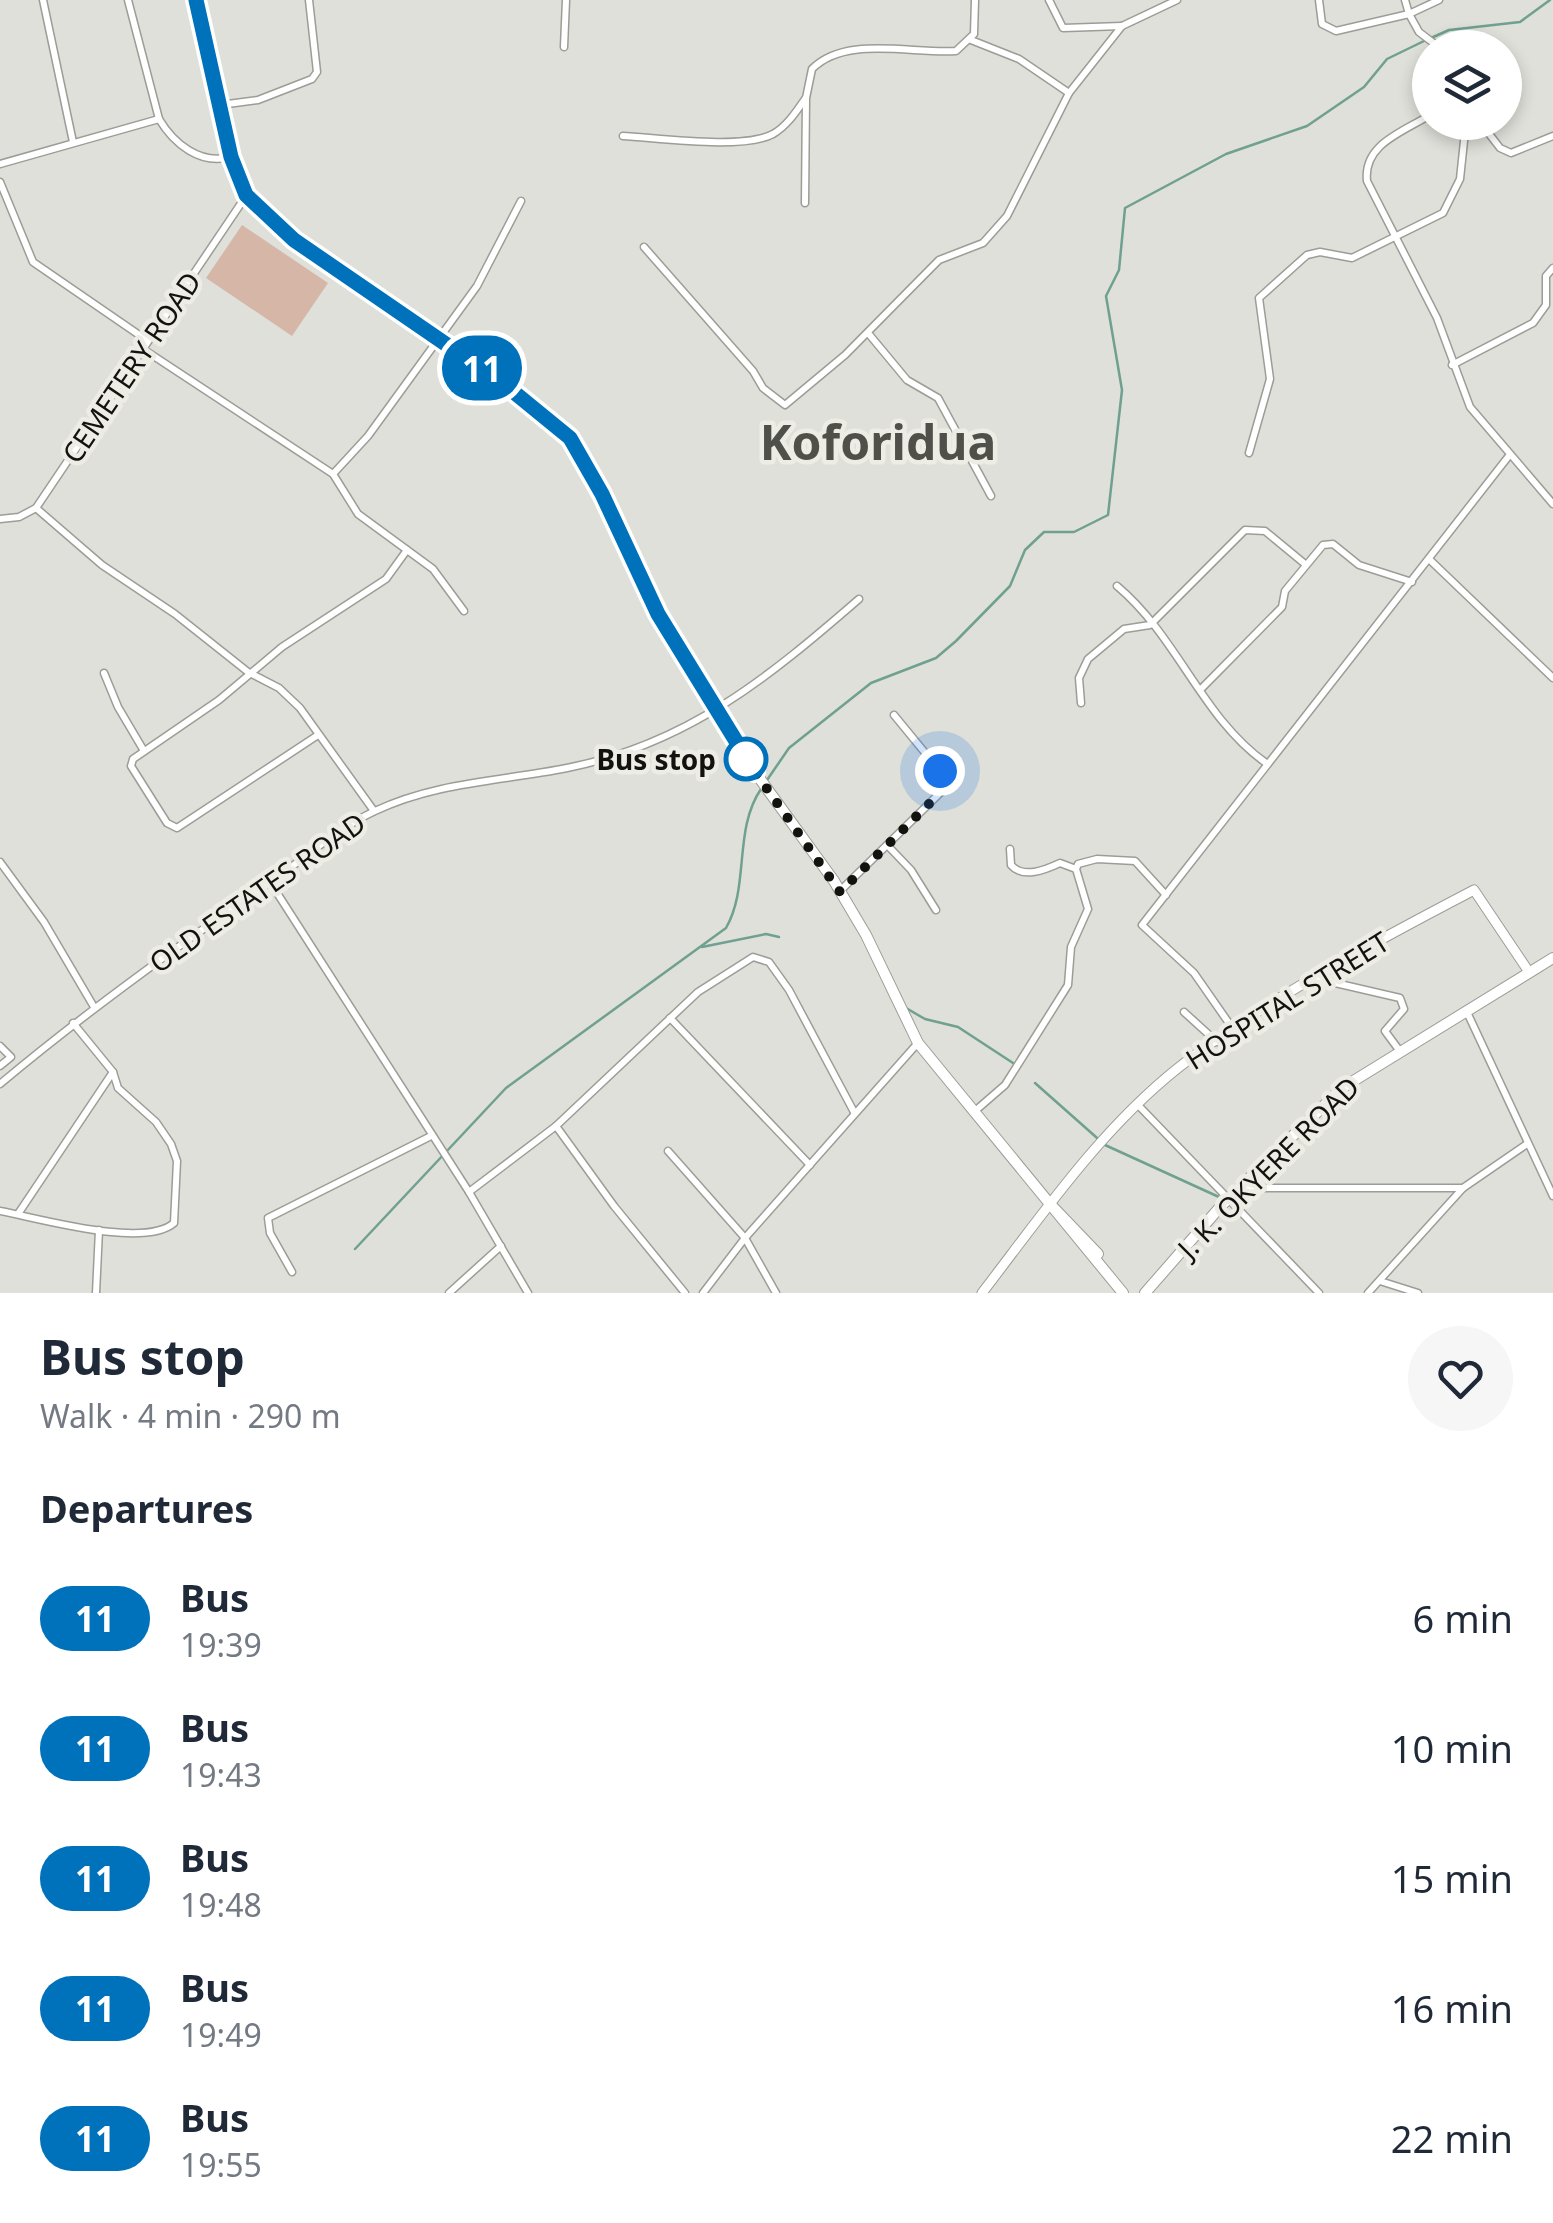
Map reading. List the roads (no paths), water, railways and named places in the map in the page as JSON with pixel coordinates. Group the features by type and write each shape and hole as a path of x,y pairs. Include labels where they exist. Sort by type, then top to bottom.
{"main road":[{"path":"196,0 231,157 246,195 294,240 504,384 570,438 602,494 658,614 755,772 840,892 866,935 918,1042 1050,1204 1057,1218 1126,1293"},
{"name":"J. K. OKYERE ROAD","path":"1145,1293 1228,1200 1342,1088 1553,958"}],"street":[{"path":"43,0 73,142"},
{"path":"128,0 159,119 166,131 193,153 216,161 231,157"},
{"path":"220,105 258,100 312,79 316,72 309,0"},
{"path":"564,47 566,0"},
{"path":"805,202 806,98 812,69 831,54 956,51 971,40 975,0"},
{"path":"1049,0 1064,28 1122,26 1176,0"},
{"path":"1319,0 1322,24 1336,31 1408,14 1438,0"},
{"path":"1405,0 1418,30"},
{"path":"644,247 778,404 792,401 868,333 939,260 973,250 1007,216 1069,93 1122,26"},
{"path":"971,40 1019,59 1069,93"},
{"path":"623,136 737,140 768,137 786,125 806,98"},
{"path":"0,164 159,119"},
{"path":"1412,126 1372,151 1367,160 1367,181 1437,318 1452,366 1479,424 1550,500"},
{"path":"1494,140 1511,153 1553,136"},
{"path":"1249,453 1270,379 1259,298 1308,255 1320,252 1352,258 1443,213 1456,194 1464,140"},
{"path":"0,182 33,262 148,341"},
{"name":"CEMETERY ROAD","path":"36,508 246,195"},
{"path":"333,474 368,436 476,286 522,201"},
{"path":"1452,366 1533,323 1546,305 1546,276 1553,268"},
{"path":"868,333 906,380 938,398 991,496"},
{"path":"144,350 333,474 358,514 433,569 464,611"},
{"path":"1234,1030 1194,973 1142,925 1508,456"},
{"path":"1550,500 1553,489"},
{"path":"0,519 19,517 36,508 102,565 175,614 248,672 279,688 300,708 374,811"},
{"path":"1081,703 1079,678 1088,659 1124,630 1150,625 1244,530 1265,531 1305,564"},
{"path":"1201,688 1282,606 1284,591 1305,564 1328,544 1358,565 1412,582"},
{"path":"318,734 171,828 131,766 144,750 219,700 248,672 386,579 407,550"},
{"path":"1430,560 1553,677"},
{"path":"1118,586 1134,600 1201,688 1236,741 1266,764"},
{"name":"OLD ESTATES ROAD","path":"0,1084 73,1022 374,811 457,784 565,768 611,756 716,710 779,668 859,599"},
{"path":"104,672 118,707 144,750"},
{"path":"840,892 936,798 944,784 940,771 894,715"},
{"path":"888,847 911,870 936,910"},
{"path":"1010,850 1011,865 1018,871 1041,873 1060,863 1076,869 1097,859 1135,861 1166,896"},
{"path":"0,862 44,922 94,1007"},
{"path":"975,1111 1005,1085 1068,985 1072,947 1088,908 1076,869"},
{"path":"270,882 469,1192 528,1293"},
{"name":"HOSPITAL STREET","path":"982,1293 1050,1204 1138,1105 1178,1068 1318,978 1474,890 1528,972"},
{"path":"469,1192 556,1126 670,1018 738,964 753,957 768,962 790,990 854,1112"},
{"path":"1318,978 1400,998 1404,1009 1385,1031 1400,1050"},
{"path":"1465,1009 1553,1196"},
{"path":"1184,1012 1217,1042"},
{"path":"670,1018 810,1165"},
{"path":"0,1211 99,1230 164,1231 176,1215 177,1161 172,1144 156,1122 118,1088 113,1072 73,1022"},
{"path":"703,1293 745,1238 918,1042"},
{"path":"0,1046 11,1057 0,1066"},
{"path":"18,1214 113,1072"},
{"path":"1138,1105 1319,1293"},
{"path":"556,1126 685,1293"},
{"path":"292,1272 270,1233 268,1218 431,1136"},
{"path":"1368,1293 1463,1188 1528,1144"},
{"path":"668,1151 745,1238 776,1293"},
{"path":"1240,1188 1463,1188"},
{"path":"96,1293 99,1230"},
{"path":"449,1293 501,1246"},
{"path":"1380,1281 1418,1293"}],"waterway":[{"path":"1449,30 1520,22 1550,0"},
{"path":"765,783 789,748 871,683 936,658 956,641 1010,586 1025,550 1044,532 1074,532 1108,515 1122,390 1106,296 1119,270 1125,208 1226,154 1307,126 1364,87 1387,59 1412,47"},
{"path":"355,1249 506,1088 726,928 738,894 747,822 761,789"},
{"path":"702,947 766,934 779,937"},
{"path":"906,1008 925,1019 958,1027 1013,1063"},
{"path":"1035,1083 1105,1145 1219,1197"}],"place":[{"name":"Bus stop","path":"746,759"}],"district":[{"name":"Koforidua","path":"878,441"}]}
